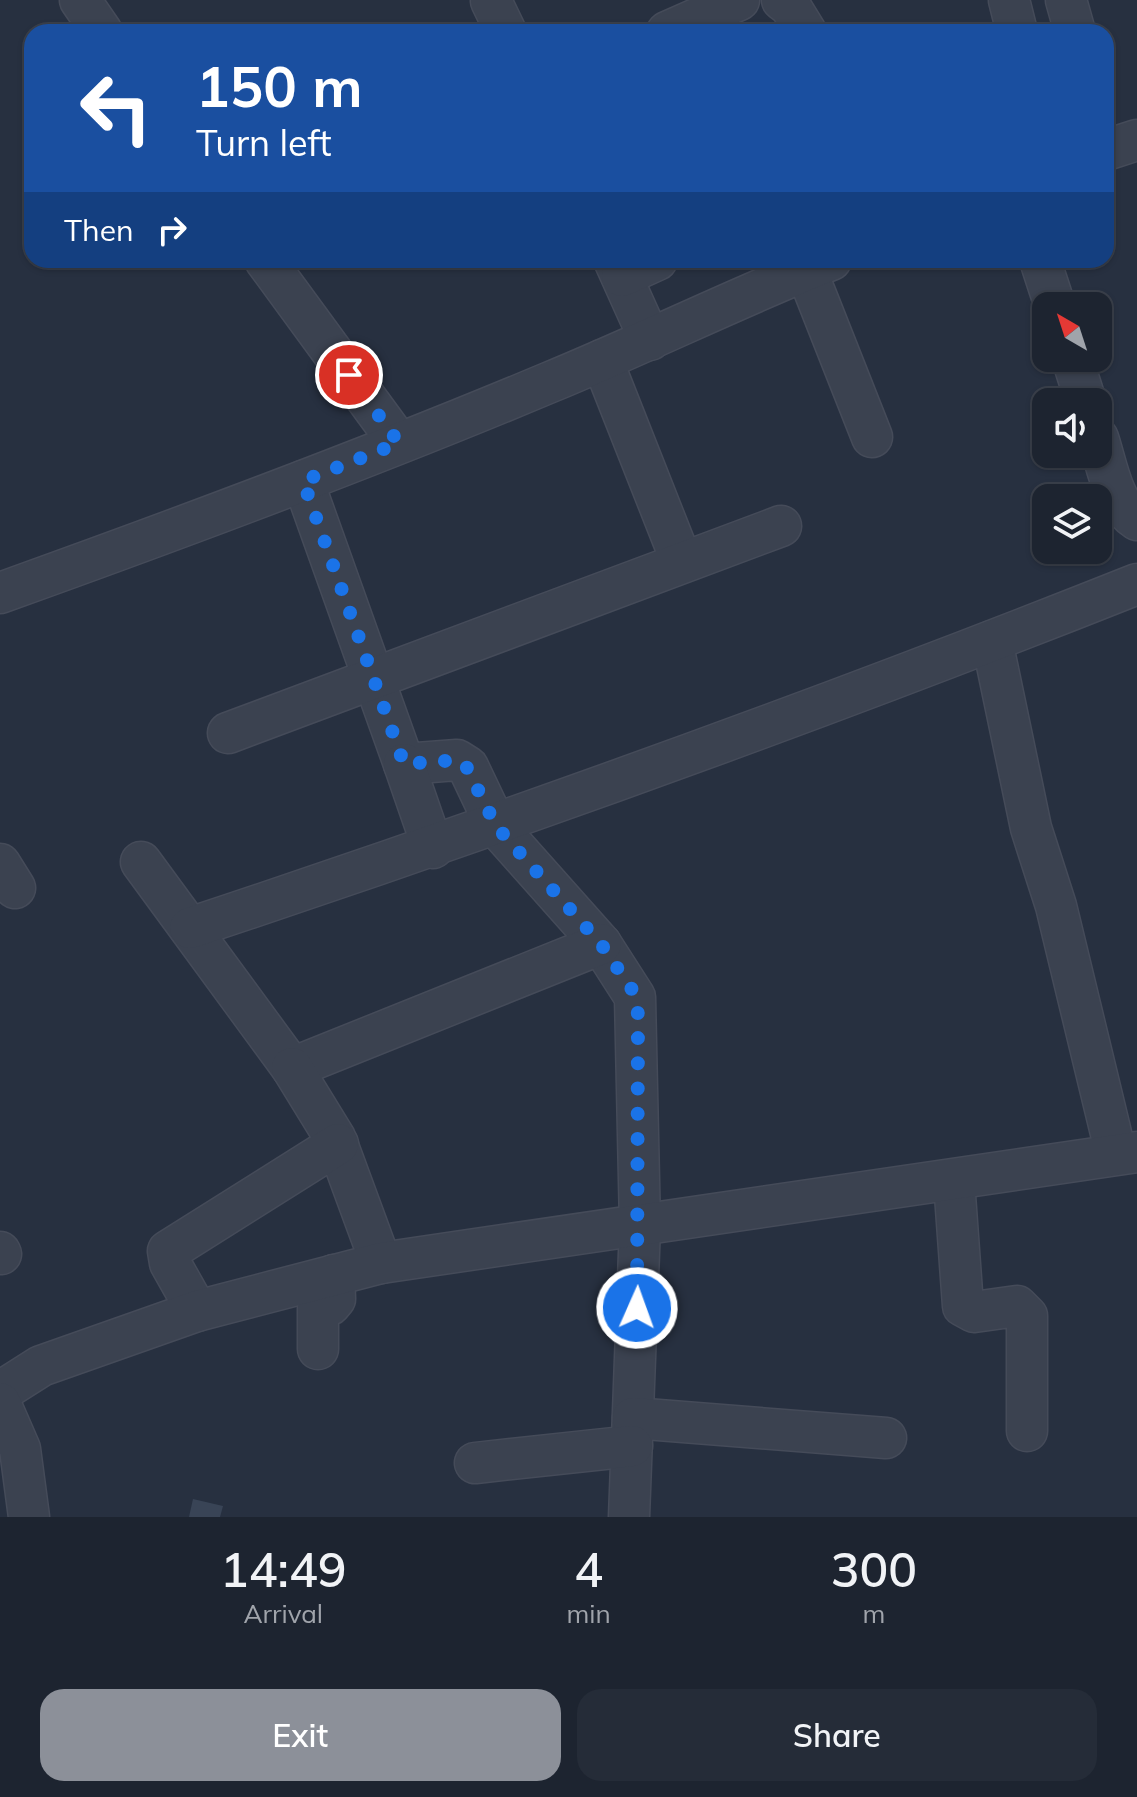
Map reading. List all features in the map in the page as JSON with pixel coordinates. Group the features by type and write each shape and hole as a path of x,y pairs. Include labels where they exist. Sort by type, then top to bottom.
{"street":[{"path":"80,0 96,24"},
{"path":"685,24 739,0"},
{"path":"782,0 790,6 801,24"},
{"path":"1009,0 1015,24"},
{"path":"1066,0 1073,24"},
{"path":"1114,147 1137,140"},
{"path":"271,268 399,443"},
{"path":"632,268 650,340"},
{"path":"0,593 399,443 650,340 812,268"},
{"path":"820,268 872,437"},
{"path":"1043,268 1050,292"},
{"path":"602,360 681,560"},
{"path":"1108,468 1124,510 1137,520"},
{"path":"303,481 433,848"},
{"path":"228,733 681,560 781,526"},
{"path":"190,928 496,826 1137,584"},
{"path":"0,1392 41,1366 197,1311 381,1263 954,1181 1126,1153 1031,828 992,641"},
{"path":"404,764 457,760 465,764 496,826 601,944 627,982 637,1004 640,1226 629,1517"},
{"path":"141,862 292,1068 338,1144 381,1263"},
{"path":"292,1068 601,944"},
{"path":"197,1311 170,1263 168,1251 338,1144"},
{"path":"954,1181 963,1306 974,1312 1017,1306 1027,1316 1027,1431"},
{"path":"318,1349 318,1309 330,1305 335,1299 334,1275"},
{"path":"0,1403 20,1449 29,1517"},
{"path":"475,1463 633,1432 886,1438"}],"building":[{"path":"193,1499 223,1506 220,1517 189,1517"}],"route":[{"path":"349,375 399,443 303,481 404,764 457,760 468,767 496,826 601,944 635,997 638,1014 640,1226 637,1308"}]}
